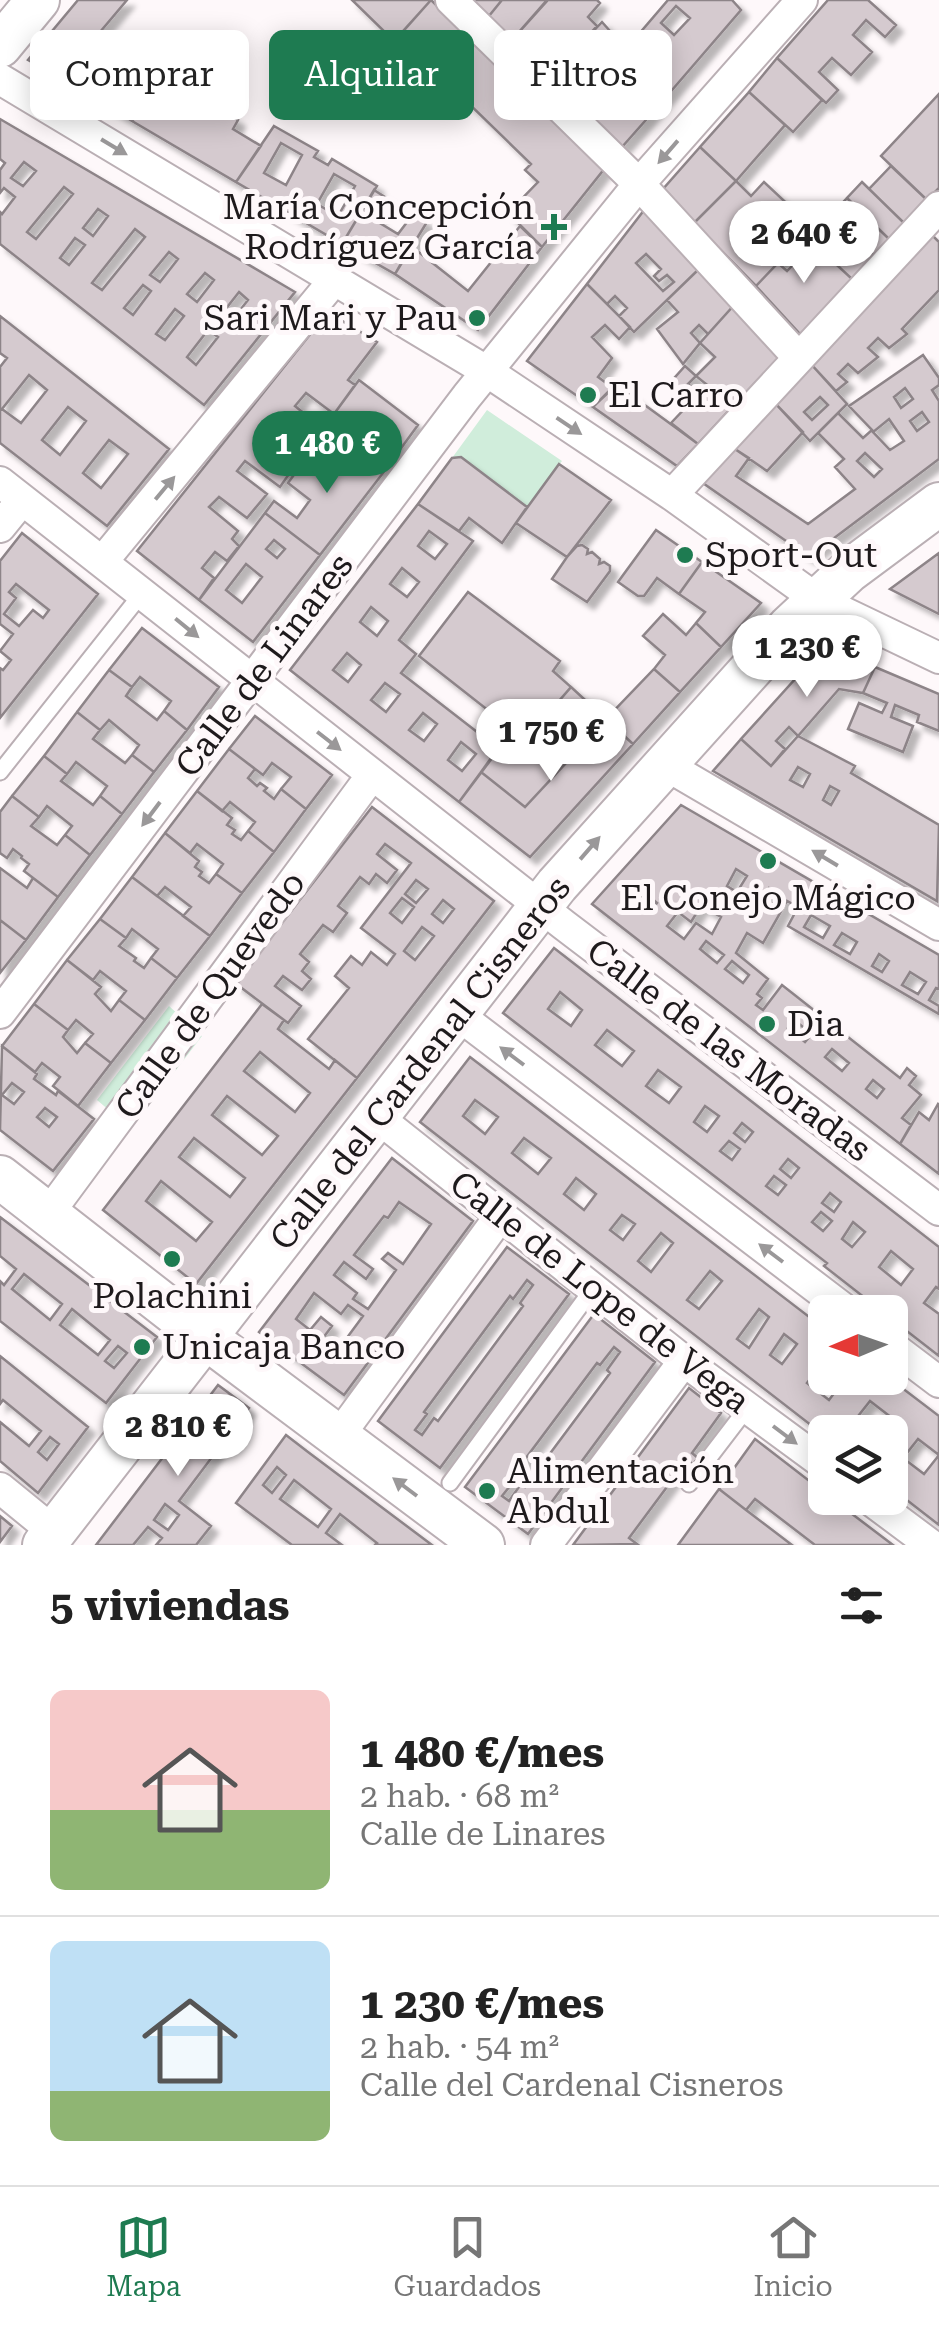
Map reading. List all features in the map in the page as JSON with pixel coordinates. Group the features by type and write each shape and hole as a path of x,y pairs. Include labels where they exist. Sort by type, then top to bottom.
{"street":[{"path":"0,46 38,0"},
{"path":"451,0 639,184 798,356"},
{"name":"Calle de Linares","path":"0,1012 488,372 639,184 802,0"},
{"path":"0,79 488,372 672,495 818,600 939,658"},
{"path":"672,495 939,207"},
{"path":"102,562 334,280"},
{"path":"0,527 11,491"},
{"name":"Calle de las Moradas","path":"11,491 372,775 939,1210"},
{"name":"Calle del Cardenal Cisneros","path":"49,1538 540,905 790,626 849,571 939,504"},
{"path":"664,764 939,926"},
{"name":"Calle de Quevedo","path":"48,1214 372,775"},
{"path":"457,1014 826,1295"},
{"name":"Calle de Lope de Vega","path":"377,1117 684,1360 808,1452"},
{"path":"0,1176 205,1337 483,1545"},
{"path":"338,1437 501,1215"},
{"path":"908,1358 939,1382"},
{"path":"546,1545 684,1360"},
{"path":"0,1488 49,1538"},
{"path":"890,1515 930,1545"}],"lane":[{"path":"0,772 144,592"},
{"path":"450,1483 586,1298"},
{"path":"689,1484 738,1420"}],"green space":[{"path":"487,410 562,461 527,507 461,457 452,458"},
{"path":"169,1006 202,1036 131,1129 97,1100"}],"building":[{"path":"78,0 127,0 102,30 53,30"},
{"path":"352,0 431,0 404,30 383,30"},
{"path":"431,0 462,30 404,30"},
{"path":"472,0 502,0 489,16"},
{"path":"502,0 547,1 521,30 502,30 489,16"},
{"path":"547,0 600,3 588,17 597,26 593,30 521,30"},
{"path":"668,0 732,0 741,10 672,90 672,33 690,18 676,6 661,23 669,30 642,30"},
{"path":"828,0 868,0 896,25 885,37 866,20 853,35 872,52 851,75 832,58 819,72 838,90 826,103 777,58"},
{"path":"474,42 494,61 494,120 555,120 605,168 542,247 508,213 538,182 525,170 531,164 474,109"},
{"path":"777,58 822,100 793,132 749,92"},
{"path":"749,92 785,125 736,181 700,147"},
{"path":"939,94 939,188 927,200 881,156"},
{"path":"0,119 295,292 204,405 0,244 0,212 15,197 4,188 0,193 0,170 5,163 0,159","holes":["24,162 36,171 23,186 11,178","64,187 73,194 36,239 27,232","98,209 108,216 93,236 83,228","135,229 145,237 102,290 92,283","75,238 85,245 69,265 60,258","169,252 178,259 160,282 150,275","205,273 214,280 197,302 187,294","143,285 151,291 133,315 124,308","239,292 248,300 226,328 217,320","175,309 184,316 165,340 156,334","208,330 218,337 196,365 187,357"]},
{"path":"238,120 233,129 261,146 236,182 132,121"},
{"path":"594,120 646,120 622,147"},
{"path":"274,126 318,151 314,157 328,165 332,159 377,186 342,244 236,182","holes":["281,143 302,155 286,185 264,173","334,174 355,186 338,216 317,204"]},
{"path":"700,147 736,181 694,223 663,189"},
{"path":"891,166 927,200 904,223 869,189"},
{"path":"736,181 751,196 764,182 812,227 756,286 694,223"},
{"path":"862,182 904,223 889,239 847,198"},
{"path":"374,190 388,199 375,220 398,234 414,213 427,222 395,274 342,244"},
{"path":"847,198 889,239 874,255 832,214"},
{"path":"645,209 700,268 634,332 619,316 627,308 615,296 607,304 587,284","holes":["646,254 661,269 654,276 659,281 667,275 674,282 663,291 636,263"]},
{"path":"838,220 874,255 852,279 815,245"},
{"path":"520,226 542,247 478,330 395,274 411,246 468,291"},
{"path":"931,234 939,242 939,290 902,329 907,334 889,348 878,338 868,348 878,357 858,373 848,364 838,374 847,382 836,391 810,363"},
{"path":"805,235 852,279 801,335 756,286 778,263 787,271 805,252 797,244"},
{"path":"700,268 735,304 708,334 699,325 691,333 700,343 683,364 657,329 678,312 667,300"},
{"path":"587,284 630,327 619,339 605,325 592,337 612,358 598,377 613,388 593,407 527,361"},
{"path":"735,304 783,354 733,406 696,376 715,357 700,343"},
{"path":"328,312 377,342 348,380 355,385 334,414 306,393 295,406 322,428 306,450 277,428 267,442 296,464 280,487 245,461 237,471 267,494 247,518 219,497 209,507 238,531 232,539 239,546 227,561 215,552 202,568 214,578 199,600 137,551"},
{"path":"0,316 169,449 107,526 0,443 0,367 7,358 0,353","holes":["29,375 47,390 21,423 2,409","68,407 86,421 60,455 42,440","109,440 128,454 101,488 83,473"]},
{"path":"923,355 939,378 939,385 932,390 939,401 939,459 809,557 700,481 732,447 749,458 736,476 808,524 855,489 835,467 844,459 818,433 838,413 863,438 872,430 849,406","holes":["905,388 913,399 901,408 894,397","922,412 929,422 917,431 910,421","889,419 904,441 890,450 873,432","865,453 882,469 874,477 857,461"]},
{"path":"810,363 847,404 810,441 774,402","holes":["820,397 828,405 812,420 804,412"]},
{"path":"685,366 696,376 688,384 698,393 706,384 733,406 698,444 671,423 688,405 668,385"},
{"path":"359,380 418,425 383,473 349,447 359,432 334,414"},
{"path":"616,384 698,444 677,466 593,407"},
{"path":"774,402 803,432 767,471 732,447"},
{"path":"327,431 383,473 320,555 265,513 274,501 297,518 310,500 288,483 304,461 327,479 340,461 318,443"},
{"path":"461,457 527,507 502,543 469,518 459,531 418,504 452,458"},
{"path":"559,464 611,500 567,557 516,523"},
{"path":"418,504 473,541 399,640 416,654 401,673 499,749 459,802 290,670","holes":["429,531 447,544 435,559 418,546","402,568 419,582 407,597 390,584","371,607 388,621 377,636 360,622","347,653 361,665 348,682 333,670","385,683 400,694 386,712 371,700","423,713 437,724 424,741 409,730","461,742 476,754 462,771 448,760"]},
{"path":"265,513 320,555 253,642 199,600","holes":["274,540 285,549 277,558 266,549","246,564 262,577 242,603 226,590"]},
{"path":"656,530 702,562 679,594 657,578 644,596 638,596 618,582"},
{"path":"22,533 98,594 0,718 0,668 3,670 11,660 0,651 13,634 0,624 0,561","holes":["16,584 49,610 43,618 33,610 19,626 4,614 16,598 9,592"]},
{"path":"582,545 588,549 587,554 592,552 600,559 599,564 610,566 587,602 552,579 567,557"},
{"path":"939,553 939,614 890,589"},
{"path":"702,562 761,603 721,647 696,623 705,612 679,594"},
{"path":"468,592 560,661 553,671 571,687 559,701 594,733 525,807 481,772 512,729 419,656"},
{"path":"663,614 686,635 696,623 721,647 680,692 654,669 665,655 643,636"},
{"path":"142,628 219,687 187,730 164,711 171,701 140,677 132,687 109,670"},
{"path":"825,646 875,667 863,693 839,689 798,736 789,727 776,741 785,749 771,766 741,739"},
{"path":"875,667 939,694 939,731 917,722 919,715 895,705 891,717 913,726 903,752 848,729 859,703 882,713 887,703 863,693"},
{"path":"654,669 680,692 633,744 606,719"},
{"path":"109,670 132,687 126,696 157,720 164,711 187,730 154,772 132,755 139,745 109,720 100,730 77,712"},
{"path":"571,687 633,744 530,857 459,802 481,772 525,807 594,733 559,701"},
{"path":"77,712 100,730 93,739 125,763 132,755 154,772 122,814 100,796 107,786 76,762 67,774 44,756"},
{"path":"255,716 332,775 306,809 281,789 291,777 272,763 263,775 229,749"},
{"path":"798,736 855,766 851,773 939,825 937,901 713,771 741,739 771,766","holes":["798,767 810,774 803,787 790,780","830,786 839,791 831,805 823,800"]},
{"path":"229,749 255,769 248,778 257,786 260,783 267,788 264,791 274,799 281,789 306,809 274,852 248,831 255,822 230,802 222,811 197,791"},
{"path":"44,756 67,774 61,781 93,805 100,796 122,814 90,855 65,835 72,826 47,806 39,817 12,796"},
{"path":"197,791 232,818 227,825 235,830 232,834 241,840 248,831 274,852 242,893 216,874 223,864 197,844 190,853 165,833"},
{"path":"12,796 39,817 31,826 57,845 65,835 90,855 58,897 24,871 29,864 13,849 7,858 0,853 0,812"},
{"path":"681,805 939,955 939,989 929,1000 939,1006 939,1014 788,926 798,907 787,901 763,943 747,933 736,953 768,979 757,994 762,998 756,1005 763,1010 782,985 900,1078 907,1068 916,1076 909,1085 921,1095 902,1118 911,1125 900,1144 592,904","holes":["736,869 747,876 737,892 727,886","769,888 779,894 769,910 759,904","642,890 657,903 649,913 633,899","701,906 721,917 712,934 696,923 684,939 667,926 678,912 691,922","811,915 830,926 823,938 804,927","842,933 857,942 850,954 834,945","706,941 724,955 717,963 700,949","879,954 889,961 882,972 872,966","732,961 749,975 743,983 725,969","910,972 926,982 918,994 902,985","794,1020 812,1034 805,1042 788,1028","832,1049 849,1063 842,1071 825,1057","873,1080 884,1089 877,1098 866,1089"]},
{"path":"372,807 494,901 357,1078 308,1039 349,988 335,976 351,956 362,965 371,952 387,965 395,954 361,928 411,863 385,844 377,854 397,870 387,883 376,874 369,884 360,877 338,906 347,913 333,932 323,925 300,954 309,962 302,971 311,979 302,990 283,976 275,986 301,1006 288,1023 235,983","holes":["416,880 428,889 416,903 405,894","402,898 414,907 402,923 390,913","443,900 454,909 443,923 432,914","422,927 434,936 415,960 404,951"]},
{"path":"165,833 199,861 195,867 202,872 199,876 209,883 216,874 242,893 210,936 183,916 191,907 165,887 157,896 132,877"},
{"path":"0,868 27,888 33,878 58,897 26,940 0,920"},
{"path":"132,877 210,936 177,978 151,958 158,949 132,929 126,938 100,919"},
{"path":"100,919 126,938 119,946 136,958 134,961 144,968 151,958 177,978 145,1020 119,1000 126,991 100,971 93,980 67,960"},
{"path":"0,920 26,940 0,973"},
{"path":"554,948 939,1247 939,1289 936,1287 924,1303 939,1314 939,1356 908,1332 908,1295 861,1295 824,1266 827,1263 503,1013","holes":["560,992 582,1010 571,1026 548,1009","607,1030 634,1051 622,1066 595,1045","658,1070 681,1087 669,1103 646,1086","705,1106 719,1116 707,1132 694,1122","742,1123 753,1132 745,1142 734,1133","729,1141 740,1149 732,1160 720,1151","788,1159 799,1168 791,1178 780,1169","774,1176 786,1185 778,1195 766,1186","830,1193 841,1202 834,1212 822,1203","821,1212 832,1221 823,1231 812,1222","853,1222 865,1232 852,1247 842,1239","891,1251 913,1269 901,1285 879,1267"]},
{"path":"67,960 101,987 95,994 111,1011 119,1000 145,1020 111,1063 85,1043 93,1034 76,1020 68,1030 34,1004"},
{"path":"34,1004 68,1030 63,1037 77,1053 85,1043 111,1063 78,1106 53,1086 60,1077 42,1063 35,1072 2,1046"},
{"path":"262,1004 284,1020 278,1029 329,1069 335,1060 357,1078 196,1284 103,1210","holes":["260,1052 310,1093 295,1112 244,1071","227,1096 278,1136 262,1155 212,1115","194,1138 245,1178 230,1197 179,1157","161,1181 212,1222 196,1241 146,1201"]},
{"path":"2,1046 37,1074 34,1079 56,1095 58,1091 94,1119 53,1171 0,1130","holes":["12,1083 24,1092 14,1104 2,1095","45,1108 57,1117 49,1127 37,1117"]},
{"path":"470,1057 808,1316 808,1395 823,1395 829,1400 833,1395 908,1392 939,1416 939,1455 918,1439 908,1452 908,1415 888,1415 870,1401 859,1415 808,1415 808,1423 420,1122","holes":["475,1100 498,1117 485,1134 463,1116","524,1138 551,1158 538,1174 512,1153","576,1178 596,1194 584,1210 564,1194","622,1215 635,1224 623,1240 610,1230","661,1233 673,1243 651,1272 638,1261","710,1271 722,1281 699,1309 687,1300","759,1309 769,1317 749,1348 737,1339","784,1334 797,1344 782,1364 770,1355"]},
{"path":"938,1104 939,1174 900,1144 919,1112 929,1120"},
{"path":"392,1158 473,1221 344,1395 259,1332","holes":["399,1202 431,1224 403,1264 388,1253 382,1259 396,1270 368,1309 353,1299 357,1293 334,1275 344,1262 366,1279 373,1269 354,1255","314,1293 341,1314 348,1305 363,1316 335,1354 320,1342 332,1326 321,1317 310,1330 296,1319"]},
{"path":"0,1217 157,1337 106,1403 0,1321 0,1281 4,1285 16,1269 0,1256","holes":["24,1274 62,1304 50,1320 12,1289","72,1309 110,1340 98,1355 60,1325","118,1346 127,1353 114,1368 105,1361"]},
{"path":"507,1247 569,1294 440,1468 378,1421","holes":["527,1280 533,1285 520,1303 523,1306 438,1421 434,1418 422,1435 415,1430 427,1414 424,1412 510,1296 513,1299"]},
{"path":"594,1314 655,1362 528,1534 465,1487","holes":["614,1347 620,1352 607,1370 610,1373 525,1487 521,1484 509,1501 502,1496 514,1481 511,1478 597,1363 600,1365"]},
{"path":"0,1356 88,1427 38,1493 0,1461 0,1422 29,1446 41,1431 3,1400 0,1404","holes":["50,1437 59,1444 47,1460 38,1452"]},
{"path":"218,1385 249,1408 179,1501 211,1526 196,1545 156,1545 162,1538 148,1527 133,1545 96,1545","holes":["165,1504 179,1515 168,1530 154,1520"]},
{"path":"689,1388 721,1413 692,1453 698,1458 693,1464 687,1460 629,1538 637,1544 573,1545"},
{"path":"286,1435 432,1545 375,1545 340,1514 326,1533 342,1545 292,1545 236,1503","holes":["277,1467 286,1475 272,1493 263,1485","294,1480 331,1509 318,1527 280,1499"]},
{"path":"755,1439 808,1480 808,1515 853,1515 893,1545 815,1545 755,1499 746,1510 719,1489"},
{"path":"939,1455 939,1525 908,1501 908,1462 924,1474"},
{"path":"719,1489 746,1510 792,1545 678,1545"},
{"path":"0,1516 12,1526 0,1542"}],"place":[{"name":"María Concepción Rodríguez García","path":"554,227"},
{"name":"Sari Mari y Pau","path":"477,318"},
{"name":"El Carro","path":"588,395"},
{"name":"Sport-Out","path":"685,555"},
{"name":"El Conejo Mágico","path":"768,861"},
{"name":"Dia","path":"767,1024"},
{"name":"Polachini","path":"172,1259"},
{"name":"Unicaja Banco","path":"142,1347"},
{"name":"Alimentación Abdul","path":"487,1491"}]}
